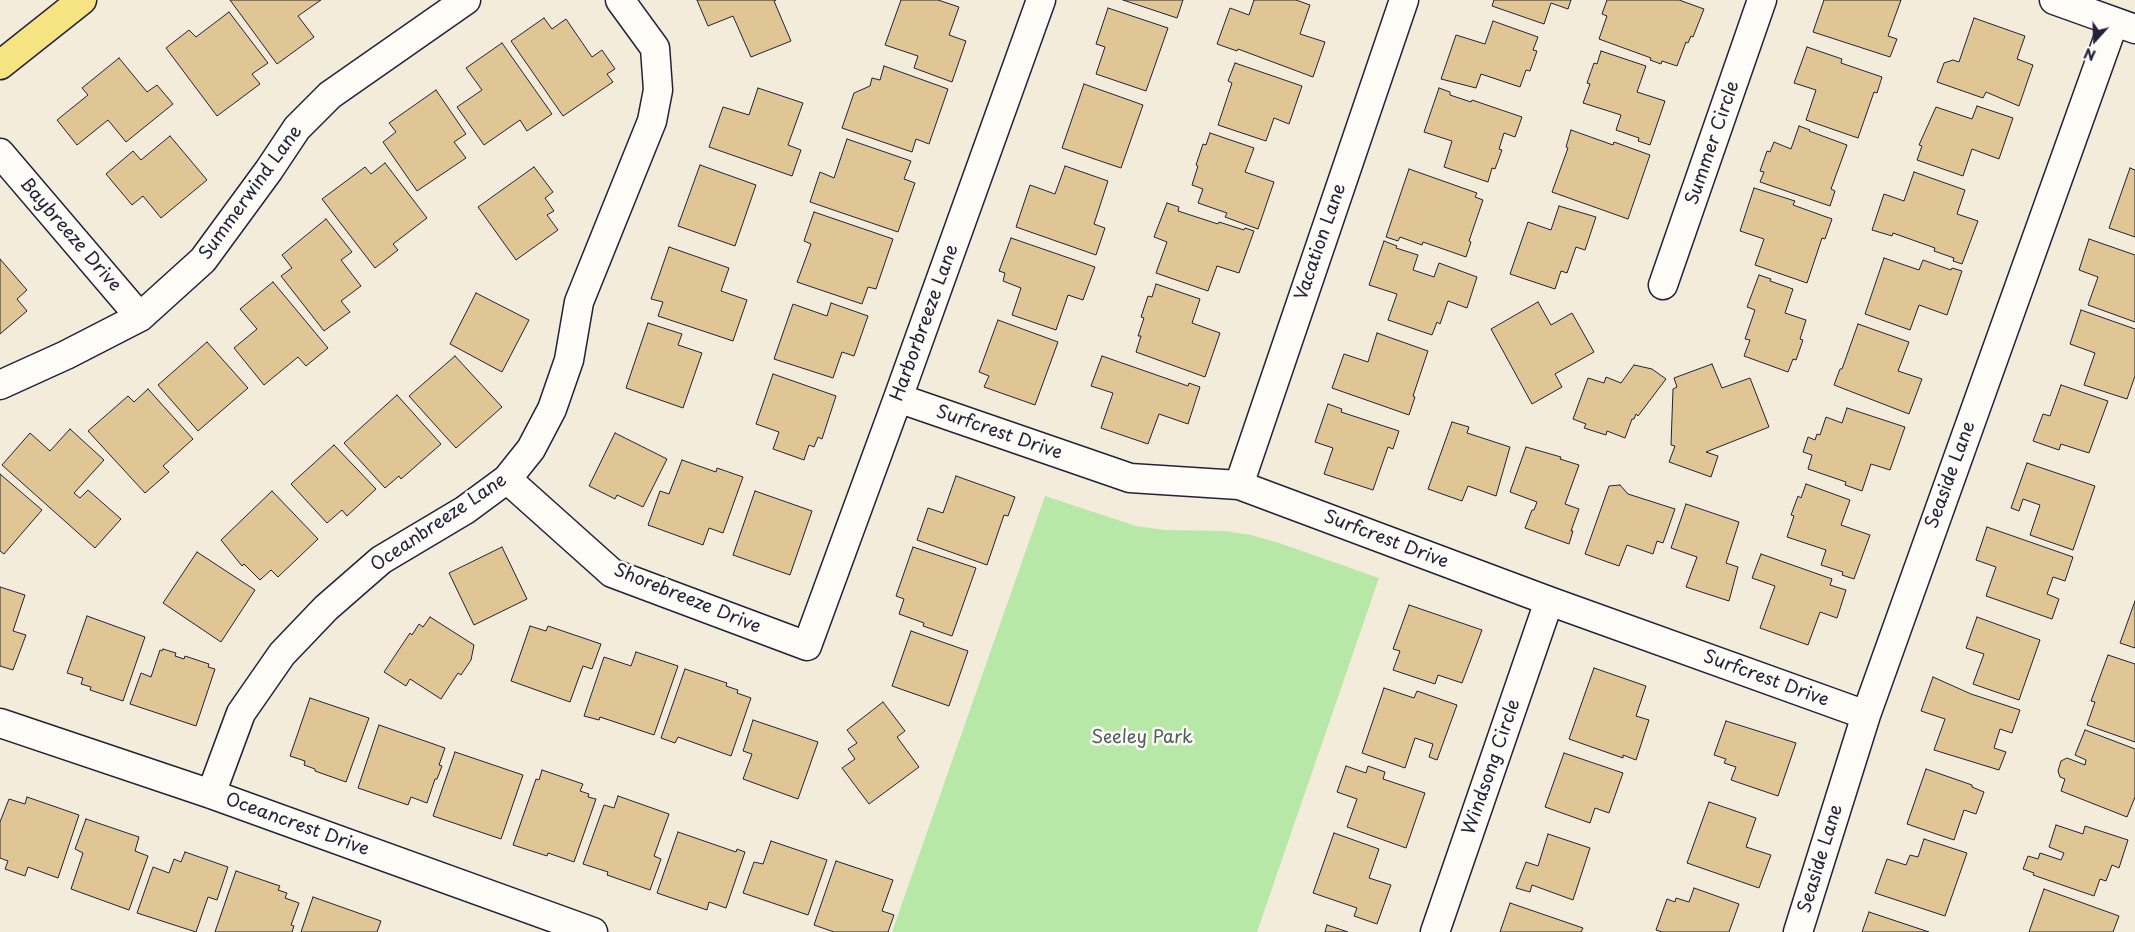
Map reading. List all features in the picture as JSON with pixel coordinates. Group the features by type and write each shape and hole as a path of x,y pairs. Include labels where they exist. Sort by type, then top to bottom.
{"main road":[{"path":"0,66 82,0"}],"street":[{"name":"Summerwind Lane","path":"0,385 66,355 140,317 203,260 269,170 297,128 330,95 466,0"},
{"name":"Oceanbreeze Lane","path":"211,794 241,713 282,654 326,608 381,560 465,510 508,479 531,449 552,410 568,360 579,302 652,121 658,90 655,48 620,0"},
{"name":"Harborbreeze Lane","path":"807,646 1040,0"},
{"name":"Vacation Lane","path":"1239,485 1404,0"},
{"name":"Summer Circle","path":"1664,285 1762,0"},
{"path":"2054,0 2124,26"},
{"name":"Seaside Lane","path":"1798,932 1866,715 2124,26"},
{"name":"Baybreeze Drive","path":"0,154 140,317"},
{"name":"Surfcrest Drive","path":"898,398 1130,478 1239,485 1549,601 1866,715"},
{"name":"Shorebreeze Drive","path":"508,479 612,573 807,646"},
{"name":"Windsong Circle","path":"1435,932 1549,601"},
{"name":"Oceancrest Drive","path":"0,723 211,794 593,932"}],"green space":[{"name":"Seeley Park","path":"1045,496 1136,526 1165,530 1224,531 1251,535 1379,578 1257,932 892,932"}],"building":[{"path":"230,0 321,0 298,16 314,37 277,64"},
{"path":"697,0 776,0 774,1 791,41 751,57 733,16 708,26"},
{"path":"901,0 938,0 959,7 949,35 966,41 952,82 914,68 918,56 885,45"},
{"path":"1123,0 1183,0 1177,18"},
{"path":"1254,0 1296,0 1310,5 1300,34 1325,42 1313,77 1238,49 1237,51 1217,44 1230,8 1249,15"},
{"path":"1494,0 1571,0 1568,9 1551,3 1544,24 1492,6"},
{"path":"1607,0 1679,0 1704,9 1693,37 1691,36 1688,43 1686,42 1677,66 1662,61 1661,64 1650,60 1651,58 1599,39 1607,16 1602,14"},
{"path":"1824,0 1901,0 1888,36 1897,39 1890,57 1813,32"},
{"path":"1108,8 1168,28 1146,91 1096,74 1105,47 1096,44"},
{"path":"229,12 268,63 252,74 260,84 217,116 166,48 189,30 196,37"},
{"path":"544,18 552,29 566,19 592,57 602,50 615,69 607,74 613,82 563,116 511,41"},
{"path":"1974,18 2025,36 2017,59 2033,65 2019,106 1986,92 1983,98 1937,82 1944,63 1953,60 1959,62"},
{"path":"1493,21 1538,37 1533,50 1537,51 1530,71 1526,70 1520,87 1481,74 1476,88 1441,79 1456,35 1485,44"},
{"path":"502,43 552,114 527,131 520,120 484,145 457,107 482,90 466,68"},
{"path":"1807,47 1842,59 1841,63 1882,77 1877,93 1874,92 1858,138 1806,120 1816,90 1794,83"},
{"path":"1601,51 1646,66 1637,92 1665,101 1650,145 1638,141 1639,138 1616,130 1621,115 1583,103 1590,84 1587,83 1594,63 1597,64"},
{"path":"119,58 147,92 157,85 173,104 126,142 108,120 77,145 57,120 88,95 82,88"},
{"path":"1235,63 1302,86 1289,124 1274,118 1266,141 1218,125 1232,83 1228,81"},
{"path":"884,66 948,89 929,144 916,139 912,152 842,128 854,93 870,86 872,78 880,80"},
{"path":"1084,84 1143,105 1121,168 1062,148"},
{"path":"758,88 803,103 788,145 801,150 792,176 709,147 723,107 749,115"},
{"path":"1439,88 1450,92 1450,95 1471,102 1472,100 1522,117 1515,137 1504,133 1499,149 1502,150 1495,169 1492,168 1488,182 1444,167 1452,141 1424,132"},
{"path":"436,90 466,134 454,142 466,158 417,191 383,142 396,132 389,123"},
{"path":"1977,106 2013,118 1999,159 1972,149 1963,176 1917,160 1922,146 1919,145 1936,107 1972,119"},
{"path":"1799,126 1847,145 1831,189 1835,191 1830,206 1760,182 1764,172 1760,171 1767,151 1770,152 1774,142 1791,149"},
{"path":"1571,130 1613,145 1614,142 1650,155 1628,219 1552,192 1568,148 1566,147"},
{"path":"1210,133 1254,148 1245,172 1274,182 1258,229 1225,217 1227,213 1198,203 1203,189 1192,185 1203,144 1206,145"},
{"path":"170,136 207,180 161,218 143,196 132,205 106,174 133,151 141,160"},
{"path":"847,139 911,161 904,179 915,183 898,232 810,202 820,172 834,178"},
{"path":"385,163 427,218 393,244 398,250 375,268 322,199 365,167 371,174"},
{"path":"700,165 756,185 735,246 678,226"},
{"path":"1065,166 1108,181 1094,224 1105,228 1096,255 1016,227 1030,185 1055,194"},
{"path":"534,167 553,192 545,198 554,211 547,215 558,230 516,260 478,207"},
{"path":"2130,168 2135,170 2135,237 2109,228"},
{"path":"1409,169 1477,193 1475,197 1483,200 1469,241 1471,242 1466,257 1423,242 1422,245 1400,237 1398,241 1386,237"},
{"path":"1914,172 1965,190 1957,214 1978,221 1962,264 1953,261 1954,258 1934,251 1935,248 1893,233 1892,236 1872,230 1884,194 1904,201"},
{"path":"1754,188 1795,201 1793,205 1832,219 1825,239 1822,238 1807,283 1755,265 1764,239 1740,231"},
{"path":"1167,203 1179,207 1178,211 1218,224 1219,222 1244,230 1245,228 1254,231 1239,273 1217,266 1208,291 1156,273 1167,242 1154,237"},
{"path":"1559,206 1596,217 1585,250 1576,247 1567,273 1561,271 1555,289 1510,274 1528,222 1551,230"},
{"path":"814,212 893,239 876,289 868,287 862,304 797,282 811,244 804,241"},
{"path":"326,219 352,252 341,260 361,286 341,301 350,312 324,331 281,276 292,268 282,255"},
{"path":"1011,238 1095,267 1083,300 1068,295 1056,330 1012,315 1021,288 1003,281 1005,273 999,271"},
{"path":"2089,239 2135,255 2135,322 2088,305 2098,277 2079,270"},
{"path":"1384,241 1397,246 1396,248 1418,255 1413,270 1434,277 1439,263 1477,277 1467,308 1448,301 1440,324 1437,322 1432,335 1388,320 1397,294 1369,285"},
{"path":"669,247 729,268 721,291 747,300 733,341 658,316 663,302 651,299"},
{"path":"1884,258 1919,270 1923,260 1951,270 1952,268 1962,271 1947,315 1919,305 1910,330 1865,314"},
{"path":"0,259 27,290 17,299 27,311 0,334"},
{"path":"1759,275 1793,289 1785,313 1806,320 1800,339 1803,340 1796,360 1793,359 1788,372 1744,356 1750,340 1745,339 1755,310 1747,307"},
{"path":"273,282 328,348 306,366 298,357 264,385 234,348 257,329 240,309"},
{"path":"1156,284 1200,299 1192,323 1220,333 1205,377 1136,352 1141,336 1138,336 1144,318 1141,317 1148,296 1152,297"},
{"path":"476,293 529,320 502,372 450,344"},
{"path":"1538,302 1551,325 1572,313 1594,352 1555,374 1562,387 1532,404 1491,329"},
{"path":"831,303 868,316 854,356 842,352 833,378 774,359 793,304 827,316"},
{"path":"2081,310 2135,329 2135,376 2127,399 2084,385 2095,353 2070,344"},
{"path":"998,320 1058,342 1035,405 984,387 989,376 979,372"},
{"path":"648,323 682,334 678,345 702,353 683,408 626,388"},
{"path":"1858,324 1909,342 1898,371 1922,379 1909,414 1834,385 1840,369 1842,369"},
{"path":"1377,333 1428,351 1413,396 1415,397 1409,415 1332,388 1344,354 1368,362"},
{"path":"207,342 248,388 198,431 158,385"},
{"path":"455,356 502,407 456,448 409,396"},
{"path":"1102,356 1188,386 1189,383 1200,387 1188,424 1159,414 1148,444 1101,428 1113,393 1091,386"},
{"path":"1712,364 1722,388 1750,378 1769,427 1706,452 1718,456 1711,477 1669,462 1675,446 1671,445 1673,389 1677,387 1674,378"},
{"path":"1634,365 1652,369 1666,379 1638,416 1636,414 1634,419 1632,419 1625,438 1607,431 1606,435 1584,428 1586,424 1573,419 1588,378 1604,383 1606,377 1621,383"},
{"path":"773,374 836,396 822,439 818,437 814,447 809,445 804,460 773,449 779,432 756,424"},
{"path":"2061,385 2108,401 2089,453 2061,444 2059,450 2033,441 2043,414 2050,416"},
{"path":"148,389 193,439 163,466 169,472 145,493 88,431 128,396 134,402"},
{"path":"397,395 441,444 401,479 399,476 385,488 344,443"},
{"path":"1328,404 1342,409 1341,412 1399,431 1393,449 1388,447 1373,490 1324,474 1333,448 1315,442"},
{"path":"1847,408 1905,427 1890,470 1871,464 1862,491 1845,485 1846,482 1808,469 1812,455 1803,452 1808,437 1815,440 1817,434 1820,435 1826,417 1842,423"},
{"path":"1452,422 1469,427 1467,433 1510,447 1496,496 1468,486 1462,501 1428,489"},
{"path":"70,429 104,460 74,493 80,498 88,490 121,519 95,548 2,465 30,433 50,451"},
{"path":"615,433 667,459 643,507 617,495 615,499 589,486"},
{"path":"334,445 376,489 347,516 342,510 327,523 291,484"},
{"path":"1526,447 1561,457 1560,459 1579,465 1565,504 1579,509 1571,531 1573,531 1569,544 1525,528 1537,502 1510,492"},
{"path":"682,460 716,472 717,468 743,477 723,533 709,528 703,545 648,525 660,491 669,494"},
{"path":"2027,463 2095,486 2073,550 2030,535 2040,505 2023,499 2019,511 2011,508"},
{"path":"0,474 42,510 4,554 0,551"},
{"path":"956,476 1015,497 1008,516 1004,515 987,565 917,540 928,508 943,513"},
{"path":"1806,484 1850,500 1841,525 1870,535 1854,579 1842,575 1843,572 1821,565 1826,550 1787,537 1794,516 1791,515 1798,496 1801,498"},
{"path":"1620,485 1628,494 1675,509 1663,543 1657,541 1653,554 1627,545 1619,566 1585,554 1609,486"},
{"path":"272,491 318,539 278,577 271,570 260,580 244,564 242,566 221,540"},
{"path":"755,491 812,511 790,575 733,555"},
{"path":"1686,504 1739,522 1726,563 1738,567 1729,601 1686,587 1697,557 1671,548"},
{"path":"1987,527 2073,557 2065,581 2053,577 2047,594 2059,599 2052,619 1986,596 1996,567 1976,560"},
{"path":"502,547 527,599 474,625 449,573"},
{"path":"913,547 976,568 952,636 923,626 924,623 899,614 904,599 896,596"},
{"path":"197,552 255,590 221,642 163,603"},
{"path":"1761,554 1832,579 1830,585 1846,590 1837,618 1820,612 1808,645 1760,628 1775,586 1752,578"},
{"path":"0,587 25,595 13,631 26,635 13,670 0,666"},
{"path":"2135,601 2135,648 2120,643"},
{"path":"1409,605 1482,630 1462,683 1438,675 1435,684 1393,670 1400,651 1393,649"},
{"path":"87,616 145,637 123,701 90,690 91,687 81,684 83,678 67,673"},
{"path":"430,617 474,645 471,660 461,675 458,673 441,699 410,679 406,686 384,672 410,633 412,635 419,624 423,627"},
{"path":"1977,617 2040,640 2019,700 1973,684 1984,654 1966,648"},
{"path":"530,626 546,631 548,626 601,644 592,669 583,666 570,702 511,681"},
{"path":"911,631 968,651 949,706 892,686"},
{"path":"163,649 176,653 175,656 184,659 185,656 209,664 208,667 215,669 196,726 130,704 141,673 151,677 160,650 162,651"},
{"path":"636,652 678,666 654,735 600,717 599,720 584,716 604,657 631,666"},
{"path":"2108,655 2135,664 2135,742 2087,725 2095,702 2091,701"},
{"path":"1594,668 1646,686 1636,716 1649,720 1636,760 1623,755 1623,758 1569,739"},
{"path":"685,669 727,683 726,686 738,690 737,693 751,698 731,756 678,737 675,743 661,738"},
{"path":"1933,677 1971,694 2020,710 2012,733 2000,729 1994,748 2006,752 1999,770 1934,750 1945,719 1921,711"},
{"path":"1384,688 1414,698 1417,691 1457,705 1437,760 1429,757 1433,744 1415,738 1405,768 1362,753"},
{"path":"310,698 369,718 346,782 315,771 315,769 304,765 305,761 290,756"},
{"path":"883,702 905,731 897,737 919,767 869,804 842,768 855,759 848,749 857,743 847,730"},
{"path":"753,720 818,742 798,799 743,779 752,754 743,751"},
{"path":"1726,721 1796,743 1778,796 1731,780 1736,767 1724,763 1726,759 1714,755"},
{"path":"379,725 445,748 439,765 442,766 437,779 435,779 427,803 411,797 408,805 358,788"},
{"path":"2085,730 2135,749 2135,797 2127,817 2061,791 2065,779 2060,777 2058,771 2061,761 2067,758 2085,765 2086,760 2075,755"},
{"path":"455,752 523,775 501,839 433,816"},
{"path":"1564,753 1623,773 1609,813 1595,808 1590,823 1545,807"},
{"path":"1346,766 1366,773 1368,766 1385,772 1383,779 1425,793 1406,848 1347,827 1357,799 1337,792"},
{"path":"1926,769 1972,785 1972,787 1984,792 1976,814 1964,810 1954,840 1907,824"},
{"path":"542,770 583,784 580,791 589,794 588,797 596,799 574,862 548,853 547,856 513,845 536,779 539,780"},
{"path":"618,796 669,814 654,856 661,859 650,890 607,875 608,872 583,864 604,805 614,808"},
{"path":"27,797 79,815 58,878 28,867 25,876 5,869 8,861 0,858 0,822 9,799 25,804"},
{"path":"1709,802 1756,818 1746,847 1771,855 1759,888 1687,863"},
{"path":"86,819 139,837 135,851 148,856 129,910 71,889 83,853 75,849"},
{"path":"2056,825 2083,834 2085,826 2128,840 2119,868 2112,865 2106,881 2100,879 2094,896 2033,875 2034,873 2023,869 2028,856 2038,859 2040,853 2061,860 2064,853 2049,847"},
{"path":"678,832 736,852 737,849 745,852 726,908 709,902 707,910 657,893"},
{"path":"1334,833 1379,849 1369,878 1391,885 1377,924 1354,916 1357,908 1313,893"},
{"path":"1548,834 1590,848 1573,900 1532,885 1530,892 1516,888 1526,862 1538,866"},
{"path":"1924,839 1967,853 1945,916 1875,893 1887,859 1906,865 1910,855 1918,857"},
{"path":"771,841 827,860 808,915 743,893 754,862 763,864"},
{"path":"185,852 228,867 217,900 208,897 196,932 137,913 153,867 169,873 174,859 181,862"},
{"path":"836,861 893,880 882,911 894,915 888,932 834,932 814,925"},
{"path":"236,871 280,886 278,890 287,893 285,898 299,903 291,925 294,926 292,932 215,932"},
{"path":"1694,888 1739,904 1729,932 1662,932 1656,930 1667,899 1675,902 1676,898 1689,902"},
{"path":"2044,889 2119,916 2113,932 2029,932"},
{"path":"313,897 381,921 377,932 301,932"},
{"path":"1510,903 1583,928 1581,932 1500,932"},
{"path":"1869,912 1929,932 1862,932"},
{"path":"1327,925 1348,932 1325,932"}]}
